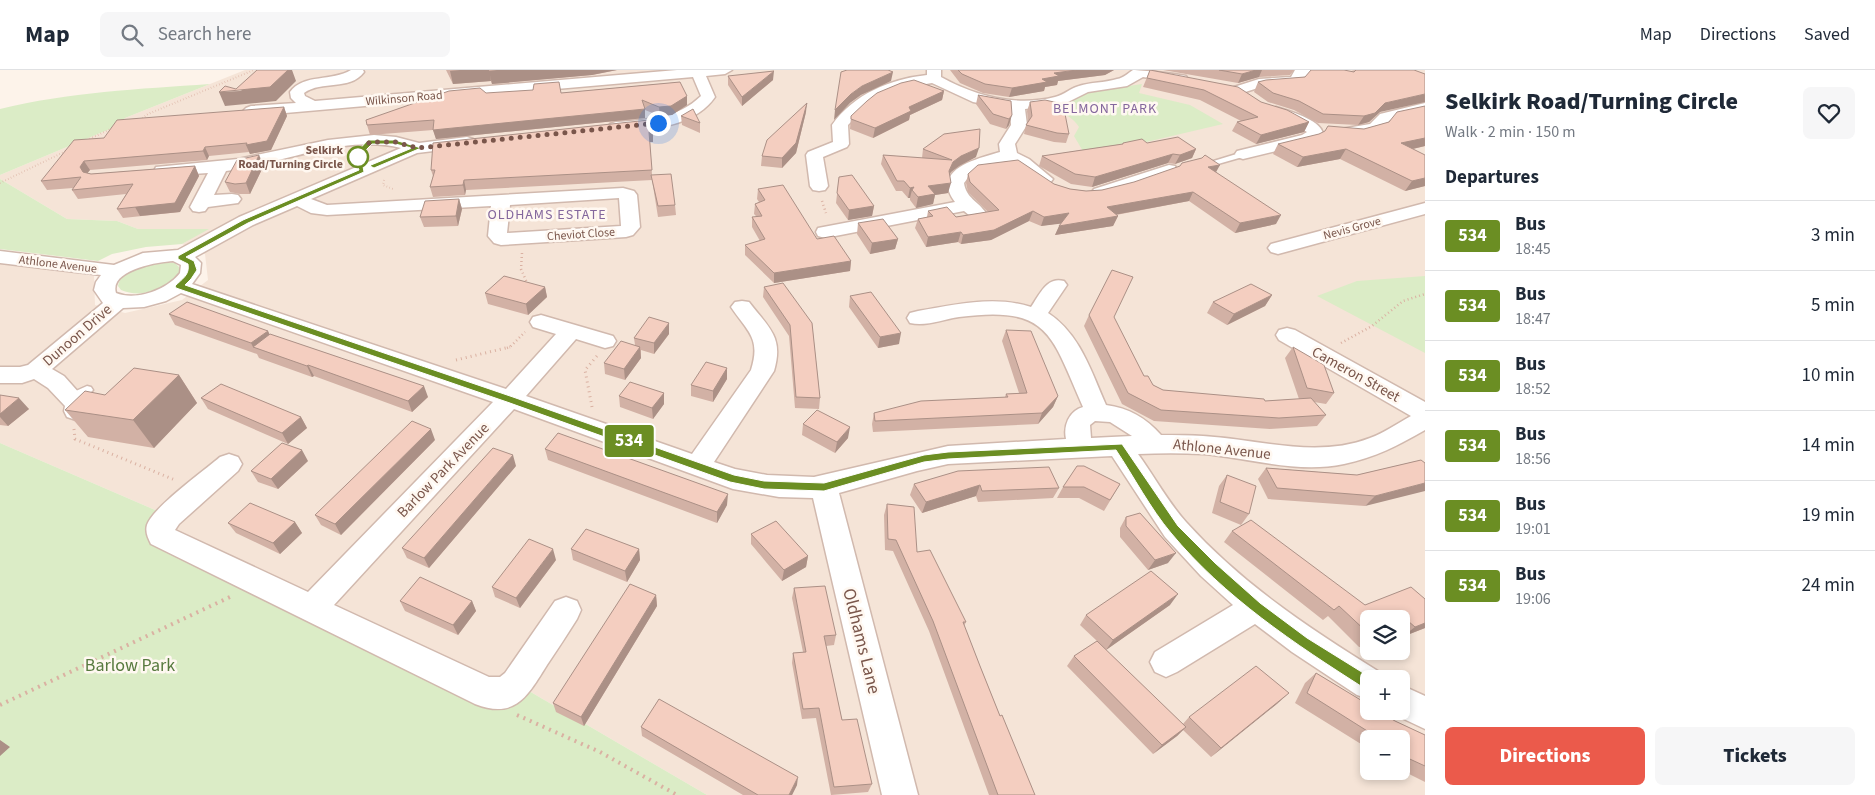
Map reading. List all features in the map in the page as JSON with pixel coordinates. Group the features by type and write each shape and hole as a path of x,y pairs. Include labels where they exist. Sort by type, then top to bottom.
{"street":[{"name":"Wilkinson Road","path":"240,112 725,70"},
{"path":"1221,87 1239,90 1259,83 1296,81 1301,72 1308,70 1340,73"},
{"path":"841,144 840,125 859,104 899,84 934,74 964,95 1017,104 1058,101 1069,98 1083,89 1126,82 1135,78 1140,71 1194,82"},
{"path":"313,106 298,98 297,92 300,89 310,84 349,78 357,72"},
{"path":"600,129 658,123 684,117 708,97 698,73"},
{"path":"1239,90 1258,105 1288,116 1314,130 1358,132 1376,127 1385,117 1425,106"},
{"path":"1410,98 1425,106"},
{"path":"1008,155 1006,144 1019,125 1017,104"},
{"path":"1248,153 1307,139 1313,136 1314,130"},
{"path":"180,257 228,230 418,148 484,140"},
{"path":"362,171 358,155 370,142"},
{"path":"146,172 240,164 333,143 395,142 418,148"},
{"path":"812,178 814,155 841,144 858,148"},
{"path":"1248,153 1270,162"},
{"path":"826,213 832,230 882,222 920,212 973,209 956,192 954,185 956,179 976,165 1008,155 1023,163 1058,190"},
{"path":"220,166 201,204 232,200"},
{"path":"1083,195 1108,191 1171,174"},
{"name":"Cheviot Close","path":"297,199 321,210 623,193 628,195 631,227 626,231 501,238 497,236 501,201"},
{"name":"Nevis Grove","path":"1278,248 1425,208"},
{"name":"Athlone Avenue","path":"118,301 108,297 104,290 106,282 116,271 143,259 160,256 180,257"},
{"name":"Athlone Avenue","path":"0,257 116,271"},
{"path":"118,301 150,299 179,286 189,278 193,270 191,263 180,257"},
{"path":"1035,316 1057,285"},
{"name":"Athlone Avenue","path":"179,286 510,399 733,479 764,485 824,487 924,458 1154,444 1204,445 1270,455 1308,457 1343,455 1379,445 1425,419"},
{"name":"Dunoon Drive","path":"0,375 22,374 36,370 118,301"},
{"path":"698,466 762,371 766,359 767,348 764,339 742,306"},
{"path":"918,318 986,306 1006,307 1035,316 1052,325 1065,342 1098,412"},
{"path":"539,322 605,341"},
{"name":"Barlow Park Avenue","path":"312,608 510,399 571,331"},
{"name":"Cameron Street","path":"1287,335 1425,413"},
{"name":"Dunoon Drive","path":"36,370 56,382 78,400"},
{"path":"1082,449 1077,432 1078,425 1088,414 1098,412 1108,413 1130,421 1154,444"},
{"path":"1119,446 1175,529 1211,567 1256,607 1303,642 1360,678"},
{"path":"229,464 169,516 161,526 161,536 487,693 505,693 517,684 566,610"},
{"name":"Oldhams Lane","path":"824,487 900,795"},
{"path":"1166,662 1256,607"},
{"path":"1410,706 1425,713"}],"lane":[{"path":"1211,163 1248,153"}],"path":[{"path":"133,122 254,70"},
{"path":"81,143 118,126"},
{"path":"0,182 72,148"},
{"path":"385,161 389,167 383,185 422,201 421,205"},
{"path":"419,369 510,347 539,322 541,316 521,269 522,237"},
{"path":"1320,355 1371,326 1397,304 1418,294 1425,294"},
{"path":"596,430 585,370 609,342 605,341"},
{"path":"78,400 74,418 74,439 199,490"},
{"path":"0,705 259,583"},
{"path":"505,693 508,712 600,752 677,795"}],"shaded area":[{"path":"245,70 1425,70 1425,795 707,795 517,684 505,693 161,536 169,516 0,443 0,262 94,276 95,305 125,313 182,300 208,280 205,254 182,244 207,229 138,229 117,221 67,219 0,179 0,175 117,126 125,118"}],"green space":[{"path":"210,84 125,118 117,126 0,175 0,109 78,95"},
{"path":"1142,84 1139,93 1190,105 1223,124 1091,155 1084,153 1074,136 1079,127 1059,108 1088,92"},
{"path":"0,179 67,219 117,221 138,229 209,229 182,244 146,247 112,254 98,261 0,249"},
{"path":"159,262 175,263 179,267 179,275 166,285 144,293 129,293 121,290 118,286 120,280 129,271"},
{"path":"1425,276 1425,353 1317,296 1357,281"},
{"name":"Barlow Park","path":"0,443 169,516 161,526 487,693 517,684 707,795 0,795"}],"building":[{"path":"257,70 288,70 270,87 219,92 225,86 236,89"},
{"path":"847,70 888,70 893,72 862,86 835,110 841,72"},
{"path":"958,70 1077,70 1054,73 1059,76 1042,79 1047,82 1012,88 985,84 962,74"},
{"path":"1150,70 1238,87 1261,102 1287,110 1309,122 1261,135 1237,122 1258,117 1204,90 1147,78"},
{"path":"1219,70 1256,70 1242,74"},
{"path":"1311,70 1344,70 1354,72 1356,70 1414,70 1425,74 1425,94 1385,103 1375,113 1364,116 1323,114 1299,101 1273,93 1258,82 1305,77"},
{"path":"774,71 742,97 728,76"},
{"path":"914,80 944,91 909,107 911,111 875,128 851,119 851,116 877,93"},
{"path":"559,82 561,93 680,82 687,96 671,106 659,107 642,100 645,109 433,130 434,120 367,125 366,120 449,91 480,88 486,93 533,90 534,84"},
{"path":"978,95 1011,101 1012,115 1009,119 993,114"},
{"path":"1045,100 1063,104 1069,134 1026,125 1032,116 1030,102"},
{"path":"807,103 796,143 782,158 762,156 767,140"},
{"path":"1425,106 1425,138 1401,143 1425,155 1425,178 1412,181 1346,149 1303,157 1278,144 1319,134 1325,131 1328,126 1364,129 1389,122 1397,112"},
{"path":"284,107 267,141 246,145 247,143 205,147 203,151 84,161 80,167 83,172 91,174 195,166 175,203 117,209 133,184 72,190 81,177 41,181 74,140 104,138 117,120"},
{"path":"693,109 700,123 681,116"},
{"path":"649,120 653,132 649,132 652,170 464,180 463,185 430,187 435,170 431,170 433,143"},
{"path":"980,129 979,148 953,162 949,171 951,183 928,186 935,194 918,197 912,190 914,187 910,188 904,181 897,181 883,155 952,160 923,149 944,134"},
{"path":"1178,137 1196,149 1180,155 1173,154 1095,177 1075,174 1042,156 1123,144 1142,139 1147,143"},
{"path":"259,155 246,183 235,184 225,182 237,160"},
{"path":"1205,155 1220,165 1208,167 1281,215 1240,223 1193,192 1107,207 1118,216 1059,226 1069,213 1044,217 1033,211 994,230 963,235 961,232 928,237 918,219 933,216 928,211 947,207 956,217 999,210 970,182 968,174 978,165 1018,160 1054,184 1086,191 1102,190 1134,182 1180,166 1182,163 1202,158"},
{"path":"671,174 675,205 658,206 651,175"},
{"path":"852,175 874,206 849,210 837,193 839,177"},
{"path":"783,185 817,239 834,236 851,261 774,273 745,245 765,239 752,217 762,216 755,204 765,200 758,189"},
{"path":"459,199 456,216 420,217 425,201"},
{"path":"883,219 898,239 872,243 858,223"},
{"path":"1112,270 1133,277 1114,317 1144,376 1148,376 1153,385 1163,390 1264,399 1265,401 1311,398 1326,415 1279,418 1161,410 1128,393 1089,315"},
{"path":"504,276 545,287 526,304 485,293"},
{"path":"783,283 812,323 820,398 796,397 790,325 764,287"},
{"path":"1251,284 1272,295 1234,314 1213,302"},
{"path":"871,292 901,333 880,337 850,296"},
{"path":"187,302 268,331 251,343 169,314"},
{"path":"649,317 669,323 654,343 634,338"},
{"path":"1006,330 1031,331 1058,396 1042,413 875,421 874,413 921,401 1008,397 1006,394 1027,393"},
{"path":"270,334 424,386 408,401 253,347"},
{"path":"621,341 640,347 624,369 604,363"},
{"path":"1293,347 1324,365 1334,393 1307,388"},
{"path":"706,362 727,368 713,391 691,385"},
{"path":"134,368 179,375 133,420 65,410 85,391 105,395"},
{"path":"630,382 664,393 652,408 619,396"},
{"path":"221,384 301,417 282,433 201,398"},
{"path":"0,395 19,398 0,414"},
{"path":"817,410 850,427 837,442 803,424"},
{"path":"412,421 431,429 335,524 315,515"},
{"path":"558,433 728,494 717,512 545,449"},
{"path":"282,443 302,450 271,479 251,471"},
{"path":"493,448 513,455 424,558 402,548"},
{"path":"1421,460 1425,463 1425,483 1375,496 1277,488 1266,468 1357,475"},
{"path":"1077,466 1084,466 1120,484 1110,500 1084,487 1063,487"},
{"path":"1049,467 1059,488 982,491 980,485 926,502 914,484 958,471"},
{"path":"1227,475 1256,486 1249,514 1220,502"},
{"path":"250,503 295,522 273,543 228,523"},
{"path":"887,504 914,507 917,552 930,550 966,622 963,622 980,666 1035,795 998,795 933,621 896,540 888,539"},
{"path":"1140,513 1176,553 1155,560 1126,526 1126,517"},
{"path":"1251,520 1365,605 1411,587 1425,599 1425,623 1415,627 1410,623 1410,610 1360,610 1360,626 1339,606 1334,610 1232,531"},
{"path":"776,521 808,556 784,570 751,534"},
{"path":"586,529 639,549 625,571 571,549"},
{"path":"529,539 553,549 516,598 492,587"},
{"path":"1151,571 1178,594 1113,640 1086,615"},
{"path":"420,577 472,601 453,625 400,601"},
{"path":"630,584 656,595 581,717 553,703"},
{"path":"825,586 836,635 824,636 842,720 857,719 872,784 834,787 819,708 803,709 793,653 806,652 794,588"},
{"path":"1097,641 1186,727 1162,745 1074,656"},
{"path":"1256,666 1289,693 1221,748 1189,717"},
{"path":"1316,673 1360,700 1360,720 1393,720 1425,735 1425,766 1410,759 1410,730 1366,730 1307,693"},
{"path":"659,699 798,777 789,795 758,795 641,727"}],"bus line":[{"name":"534","path":"374,166 418,148 404,143 370,142 358,155 362,171 246,221 180,257 185,258 191,263 193,270 189,278 179,286 510,399 733,479 764,485 824,487 924,458 948,455 1119,446 1175,529 1211,567 1256,607 1303,642 1360,679"}],"place":[{"name":"Selkirk Road/Turning Circle","path":"358,157"}],"district":[{"name":"BELMONT PARK","path":"1105,108"},
{"name":"OLDHAMS ESTATE","path":"547,214"}],"route":[{"path":"358,157 360,152 370,142 404,143 418,148 658,123"}]}
